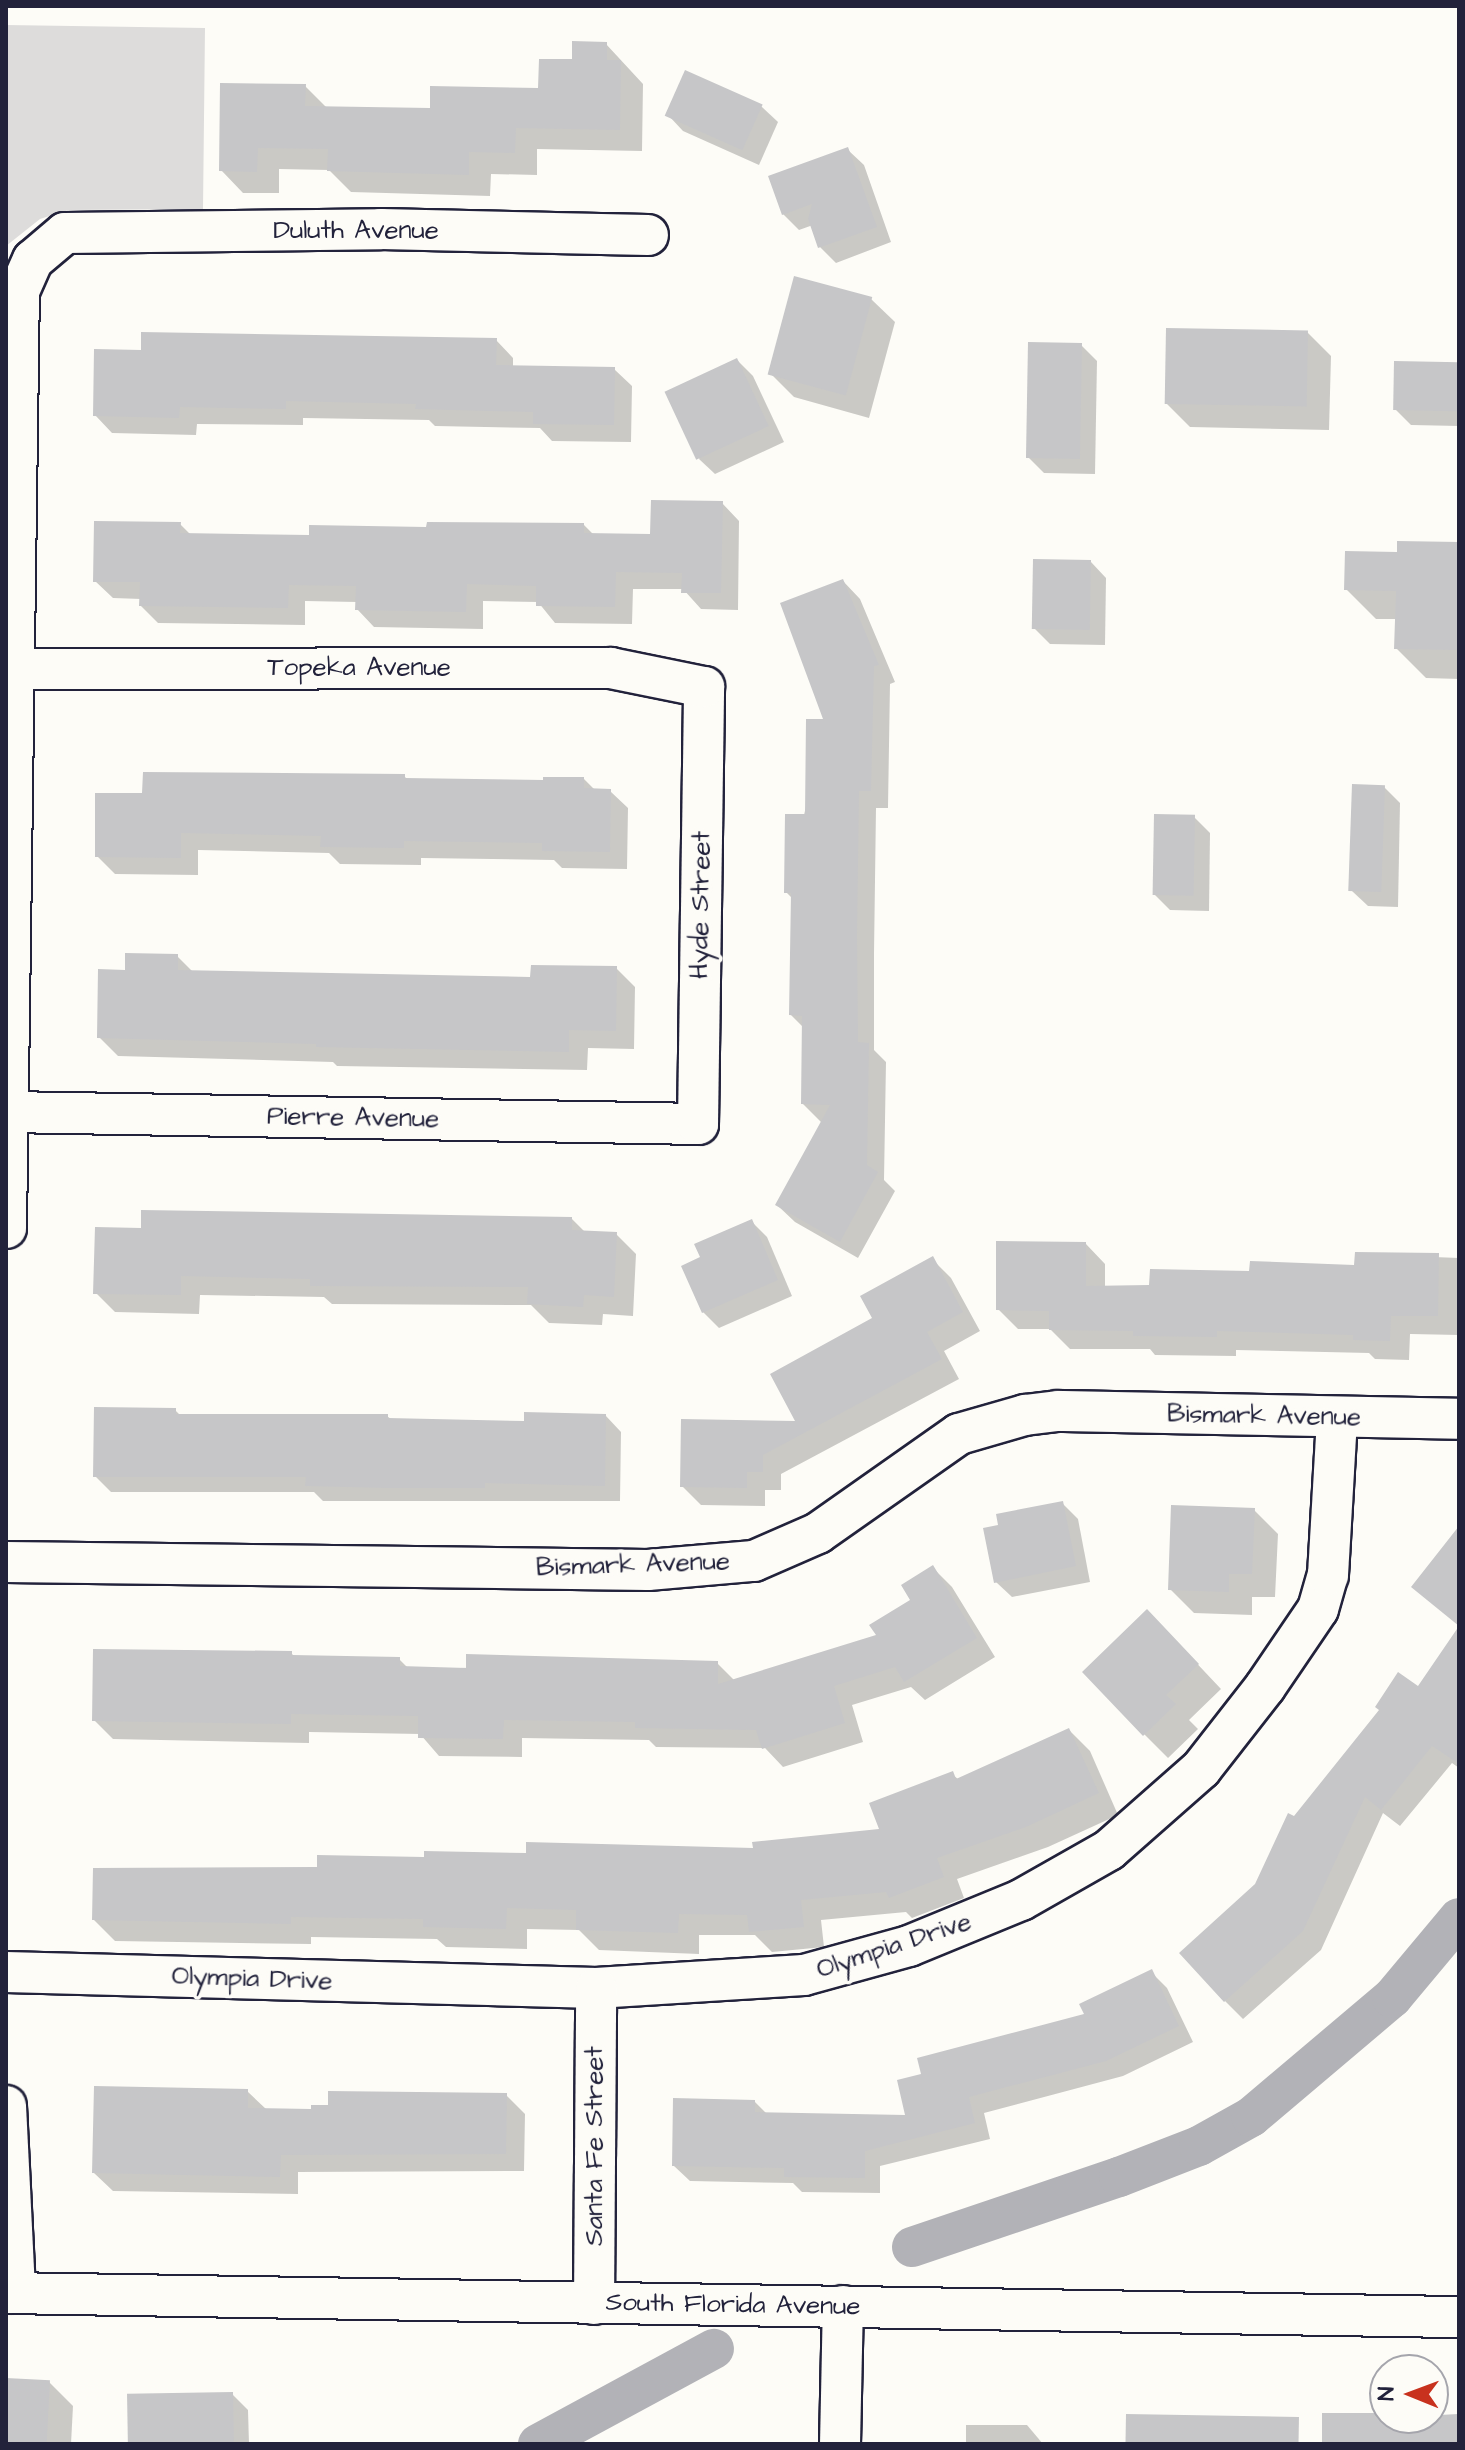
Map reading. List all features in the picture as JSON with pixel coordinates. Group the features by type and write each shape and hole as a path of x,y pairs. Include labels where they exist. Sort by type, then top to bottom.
{"street":[{"name":"Duluth Avenue","path":"12,669 19,291 33,260 65,233 381,229 648,235"},
{"name":"Topeka Avenue","path":"12,669 611,668 704,687"},
{"path":"6,1228 12,669"},
{"name":"Hyde Street","path":"698,1124 704,687"},
{"name":"Pierre Avenue","path":"7,1112 698,1124"},
{"name":"Bismark Avenue","path":"6,1562 648,1570 754,1561 818,1533 959,1434 1025,1415 1058,1411 1459,1419"},
{"name":"Olympia Drive","path":"6,1972 596,1988 804,1975 909,1946 1021,1900 1109,1850 1201,1769 1265,1687 1318,1609 1328,1575 1337,1418"},
{"name":"Santa Fe Street","path":"594,2304 596,1988"},
{"path":"6,2106 11,2293"},
{"name":"South Florida Avenue","path":"11,2293 1459,2317"},
{"path":"840,2444 843,2306"}],"shaded area":[{"path":"6,25 205,28 203,209 68,210 40,219 6,246"}],"building":[{"path":"572,41 607,42 607,60 621,60 620,130 516,128 515,153 469,152 469,175 327,171 328,149 258,148 257,172 219,171 220,83 306,84 305,106 430,108 430,86 538,88 539,59 572,59"},
{"path":"685,70 763,105 742,150 665,116"},
{"path":"848,147 877,227 818,248 808,219 812,204 782,215 768,176"},
{"path":"794,276 872,297 846,395 768,375"},
{"path":"1166,328 1308,330 1307,406 1165,404"},
{"path":"141,332 497,338 496,365 615,367 614,425 533,424 533,412 415,409 416,404 286,401 286,409 180,407 179,418 93,416 94,349 141,350"},
{"path":"1028,342 1082,343 1080,459 1026,458"},
{"path":"737,358 769,426 696,460 664,392"},
{"path":"1394,361 1459,362 1458,411 1393,410"},
{"path":"651,500 723,501 721,593 681,593 682,573 616,572 615,607 536,606 536,586 467,584 466,612 355,610 356,586 289,585 288,608 139,606 140,582 93,582 94,521 181,522 180,533 309,535 309,525 426,527 427,522 584,523 584,533 650,534"},
{"path":"1397,541 1459,542 1459,650 1394,649 1396,591 1344,590 1345,551 1397,552"},
{"path":"1033,559 1091,560 1090,630 1032,629"},
{"path":"843,579 879,665 874,666 871,791 859,791 857,935 858,1042 869,1043 867,1165 878,1172 840,1242 775,1205 830,1105 801,1104 802,1016 789,1015 791,893 784,893 785,814 805,814 806,719 823,719 780,603"},
{"path":"143,772 405,774 405,778 543,780 543,777 584,777 584,788 611,789 610,852 542,851 542,843 404,841 404,848 320,847 321,836 181,833 181,858 95,857 95,793 142,793"},
{"path":"1352,784 1385,785 1381,892 1348,891"},
{"path":"1154,814 1195,815 1194,896 1153,895"},
{"path":"125,953 178,954 178,970 530,977 531,965 617,966 616,1031 569,1030 569,1052 316,1047 316,1044 97,1038 98,969 125,970"},
{"path":"141,1210 572,1217 572,1230 617,1232 614,1297 584,1295 583,1307 527,1304 528,1287 310,1286 310,1279 181,1276 181,1295 93,1294 95,1227 141,1228"},
{"path":"752,1219 778,1280 702,1313 681,1266 700,1257 694,1244"},
{"path":"996,1241 1086,1242 1086,1286 1149,1285 1150,1269 1249,1271 1250,1261 1354,1265 1355,1252 1439,1253 1438,1316 1391,1316 1390,1341 1353,1340 1353,1335 1217,1331 1217,1337 1133,1336 1133,1331 1049,1330 1049,1311 996,1310"},
{"path":"933,1256 963,1312 927,1332 942,1359 763,1455 763,1472 747,1472 747,1488 680,1487 681,1419 795,1421 770,1374 872,1318 860,1296"},
{"path":"94,1407 176,1408 176,1414 388,1414 388,1418 524,1421 524,1412 606,1414 605,1486 485,1483 485,1488 387,1488 305,1486 306,1477 93,1477"},
{"path":"1063,1501 1076,1566 994,1583 983,1528 998,1525 996,1514"},
{"path":"1171,1505 1255,1508 1252,1574 1229,1574 1229,1592 1168,1590"},
{"path":"1459,1526 1459,1626 1411,1587"},
{"path":"933,1565 977,1638 904,1682 895,1667 834,1686 845,1723 762,1749 756,1730 635,1728 635,1722 504,1720 503,1739 418,1738 418,1716 291,1714 291,1724 92,1721 93,1649 292,1651 292,1655 400,1657 400,1666 466,1668 466,1654 718,1661 718,1684 876,1635 869,1625 910,1600 901,1585"},
{"path":"1147,1609 1199,1664 1166,1695 1176,1704 1143,1736 1082,1672"},
{"path":"1459,1626 1459,1764 1432,1746 1381,1810 1365,1797 1303,1931 1224,2002 1179,1953 1255,1884 1288,1813 1294,1816 1379,1710 1375,1707 1398,1672 1418,1686"},
{"path":"1069,1728 1099,1793 1026,1827 937,1858 944,1877 889,1898 886,1892 801,1900 804,1927 749,1932 747,1915 679,1914 678,1933 576,1930 576,1910 507,1908 506,1929 423,1927 423,1919 291,1917 291,1924 92,1920 93,1868 317,1867 317,1855 424,1857 424,1851 526,1853 526,1842 753,1848 752,1842 879,1829 869,1803 953,1771 956,1779"},
{"path":"1152,1969 1179,2026 1106,2061 969,2097 975,2123 865,2151 865,2178 784,2177 784,2168 672,2166 673,2098 755,2100 755,2112 905,2115 897,2080 921,2074 917,2058 1084,2014 1079,2004"},
{"path":"94,2086 248,2089 248,2108 311,2109 311,2105 328,2105 328,2091 507,2093 506,2154 281,2155 280,2177 92,2173"},
{"path":"6,2378 50,2380 47,2444 6,2444"},
{"path":"233,2392 234,2444 128,2444 127,2394"},
{"path":"1322,2413 1369,2413 1369,2434 1449,2434 1449,2414 1458,2414 1458,2444 1322,2444"},
{"path":"1126,2414 1299,2417 1299,2444 1125,2444"}],"waterway":[{"path":"912,2247 1119,2177 1199,2146 1251,2117 1392,1998 1459,1918"},
{"path":"538,2444 714,2349"}]}
